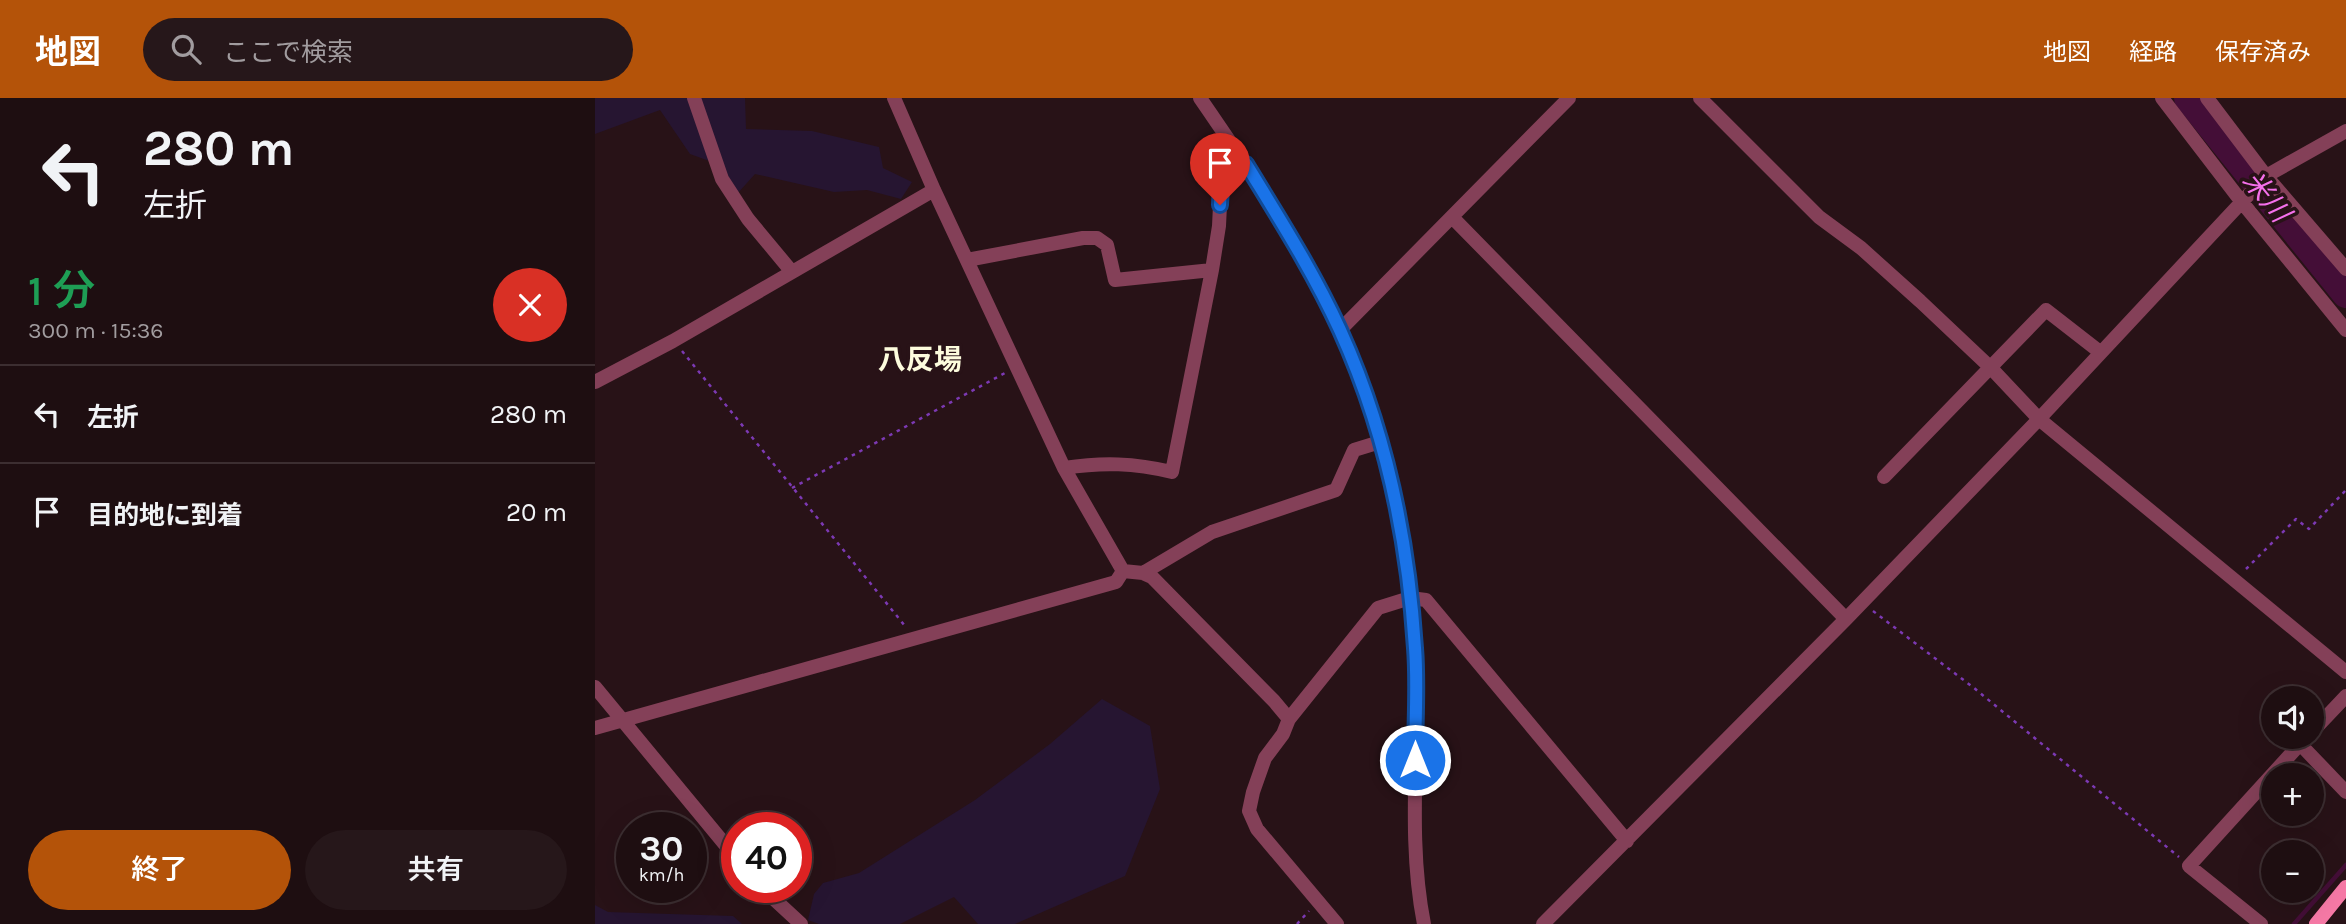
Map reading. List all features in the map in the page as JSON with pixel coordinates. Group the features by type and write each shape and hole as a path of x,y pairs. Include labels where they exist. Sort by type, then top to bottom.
{"main road":[{"path":"2316,924 2346,887"}],"street":[{"path":"694,98 722,179 748,219 792,272"},
{"path":"894,98 1064,468 1123,571"},
{"path":"1200,98 1246,164 1299,250 1340,330 1380,442 1399,521 1415,650 1415,841 1419,898 1424,924"},
{"path":"1340,330 1569,98"},
{"path":"1700,98 1819,217 1861,248 1991,368 2039,419 2346,671"},
{"path":"2162,98 2241,201 2346,330"},
{"path":"2207,98 2266,176 2346,268"},
{"path":"1543,924 1846,620 2266,176 2346,131"},
{"path":"1064,468 1091,464 1137,464 1172,472 1212,270 1219,226 1221,184 1227,174 1246,164"},
{"path":"595,382 673,341 934,190"},
{"path":"1452,217 1846,620"},
{"path":"967,260 1083,238 1097,238 1108,245 1115,280 1212,270"},
{"path":"1884,477 2046,310 2100,352"},
{"path":"1143,573 1212,532 1336,490 1354,450 1380,442"},
{"path":"1123,571 1152,577 1289,719"},
{"path":"595,728 1116,582 1123,571"},
{"path":"1337,924 1257,829 1249,811 1253,792 1265,758 1283,734 1289,719 1378,608 1410,598 1426,600 1627,841"},
{"path":"595,687 721,840"},
{"path":"2324,719 2346,696"},
{"path":"2261,924 2189,866 2295,749"},
{"path":"2310,749 2346,792"},
{"path":"778,903 801,924"}],"path":[{"path":"673,341 915,638"},
{"path":"792,488 1017,366"},
{"path":"2236,579 2296,519 2309,529 2346,490"},
{"path":"1862,603 1975,688 2189,866"}],"shaded area":[{"path":"595,98 745,98 746,129 812,131 879,147 883,168 912,182 901,199 867,190 834,192 755,174 737,194 723,166 690,154 660,110 595,134"},
{"path":"1102,699 1150,726 1160,789 1125,876 1015,924 978,924 954,897 900,924 819,924 808,920 814,894 823,883 859,873 975,800 1050,744"},
{"path":"595,905 608,912 733,916 742,924 595,924"}],"waterway":[{"name":"米川","path":"2188,98 2346,294"},
{"path":"2294,924 2346,865"}],"district":[{"name":"八反場","path":"920,359"}],"route":[{"path":"1220,205 1221,184 1227,174 1246,164 1299,250 1340,330 1371,414 1388,470 1399,521 1410,598 1415,650 1415,760"}]}
